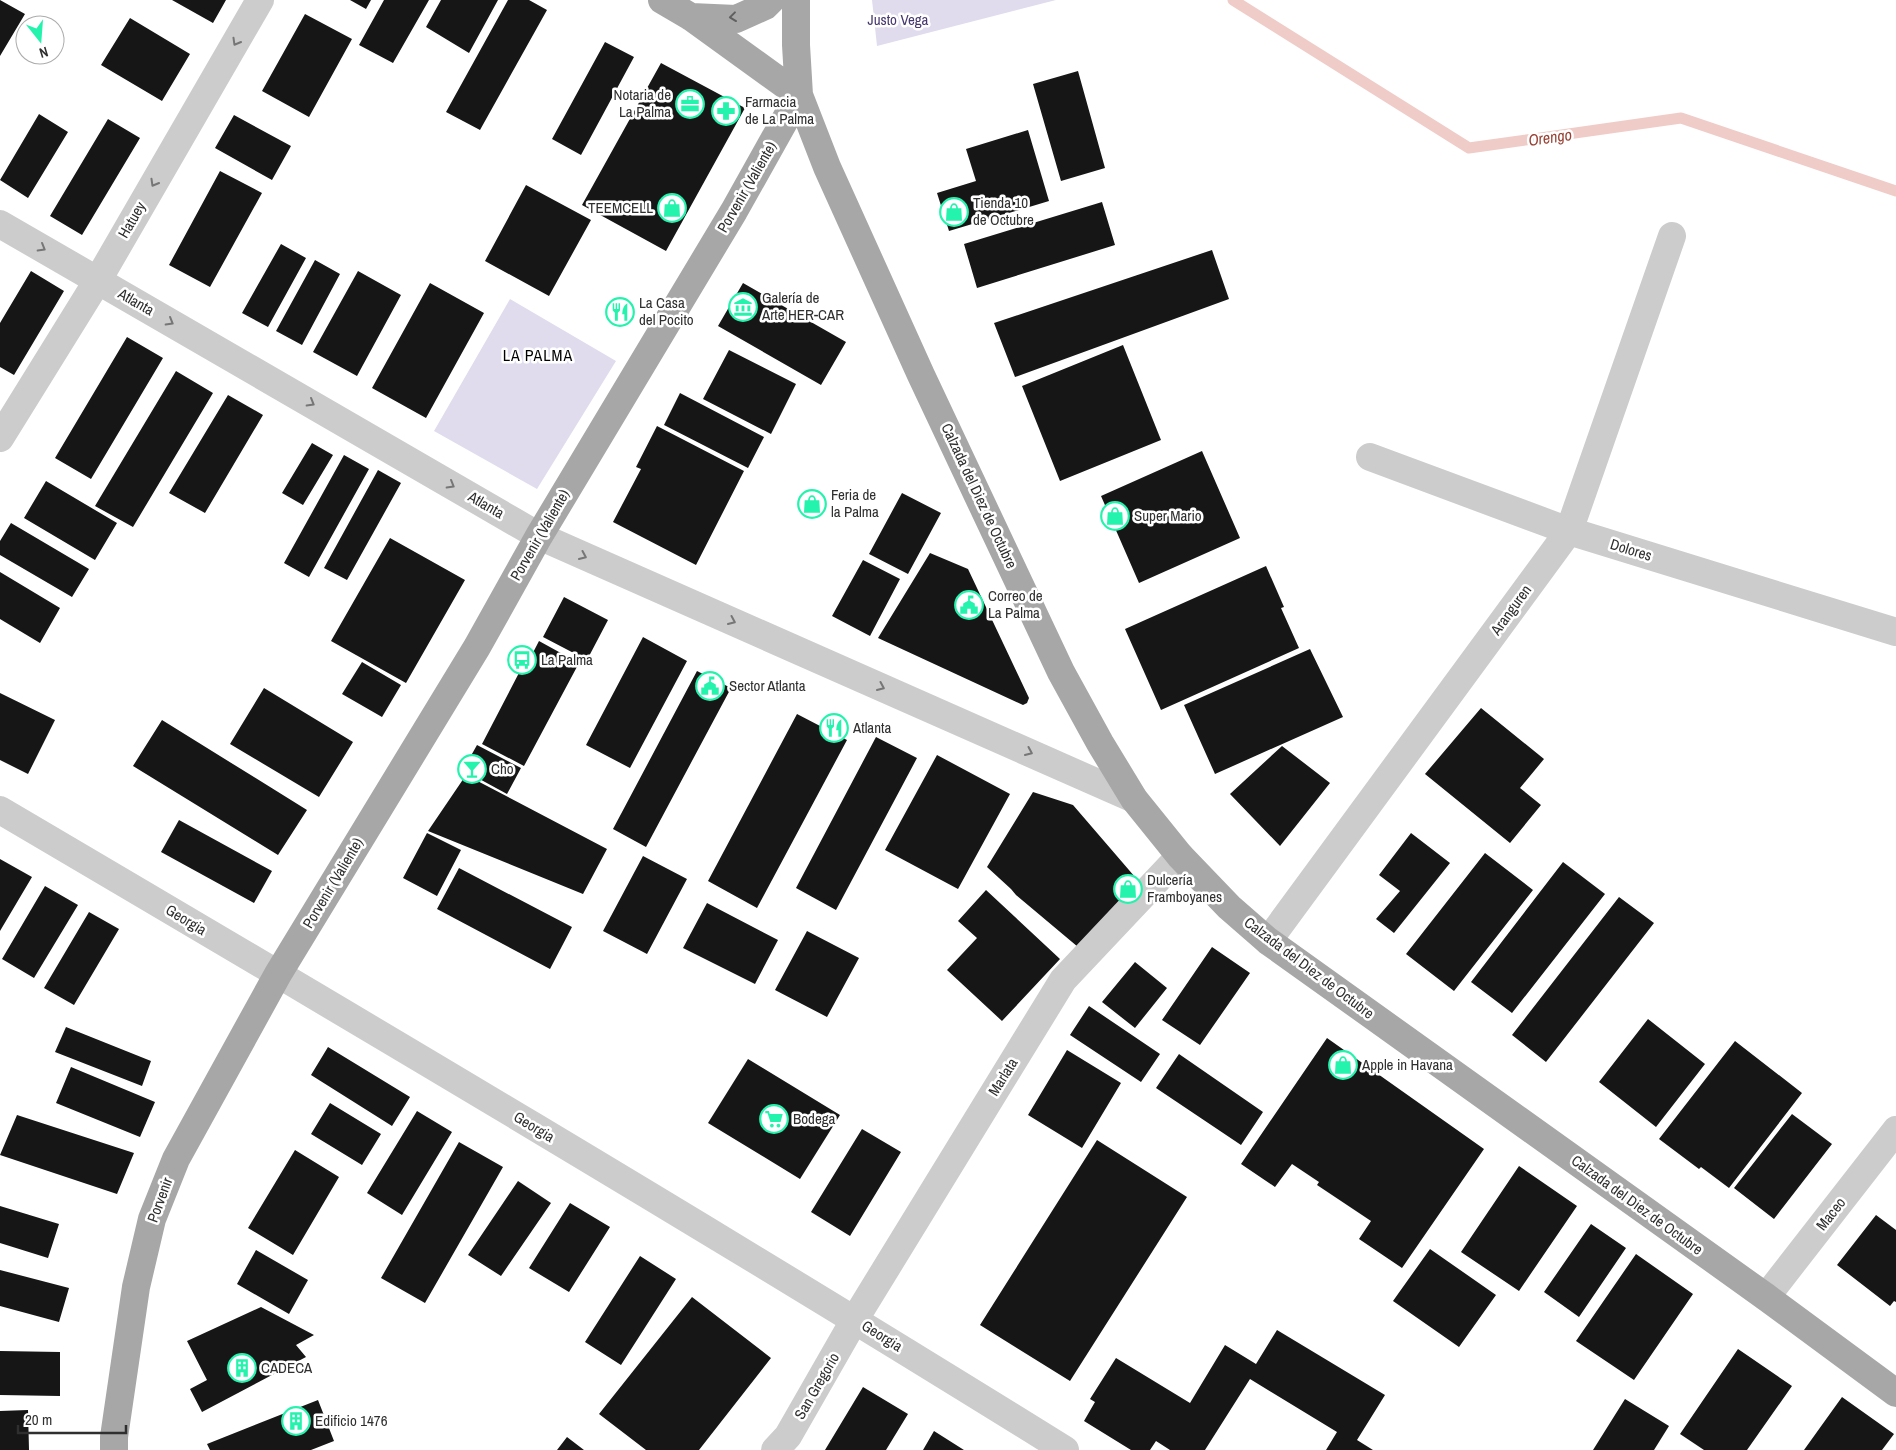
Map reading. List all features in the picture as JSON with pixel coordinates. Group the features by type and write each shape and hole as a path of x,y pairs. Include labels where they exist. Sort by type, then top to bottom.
{"main road":[{"path":"662,0 691,17 799,95"},
{"path":"691,17 736,19 765,6 771,0"},
{"path":"796,0 799,95"},
{"name":"Porvenir (Valiente)","path":"278,974 477,647 538,536 734,211 799,95"},
{"name":"Calzada del Diez de Octubre","path":"799,95 827,167 881,287 1061,672 1100,743 1134,798 1180,856 1229,907 1268,941 1896,1393"},
{"name":"Porvenir","path":"114,1450 114,1437 136,1287 152,1219 176,1159 278,974"}],"street":[{"name":"Hatuey","path":"0,438 98,280 260,0"},
{"name":"Atlanta","path":"0,224 538,536 1134,798"},
{"name":"Aranguren","path":"1268,941 1569,531 1672,236"},
{"name":"Dolores","path":"1370,457 1569,531 1896,632"},
{"name":"Georgia","path":"0,810 855,1319 1066,1450"},
{"name":"Marlata","path":"855,1319 1063,980 1180,856"},
{"name":"Maceo","path":"1766,1298 1896,1130"},
{"name":"San Gregorio","path":"776,1450 788,1436 855,1319"}],"green space":[{"name":"Justo Vega","path":"872,0 1056,0 877,46"},
{"path":"510,299 616,361 537,489 434,431"}],"building":[{"path":"0,0 25,14 15,15 15,31 0,56"},
{"path":"172,0 226,0 213,23"},
{"path":"350,0 371,0 366,9"},
{"path":"384,0 429,0 393,63 359,45"},
{"path":"441,0 498,0 469,53 426,27"},
{"path":"508,0 529,0 547,10 480,130 446,112"},
{"path":"305,14 352,39 309,117 262,91"},
{"path":"130,18 190,54 162,101 101,65"},
{"path":"605,42 634,57 581,155 552,139"},
{"path":"661,63 745,108 666,251 582,205"},
{"path":"1078,71 1105,168 1061,181 1033,84"},
{"path":"39,114 68,132 28,198 0,180"},
{"path":"234,115 291,146 272,180 215,148"},
{"path":"108,119 140,138 82,235 50,216"},
{"path":"1028,130 1049,201 949,231 937,193 976,181 966,149"},
{"path":"220,171 262,193 210,287 169,265"},
{"path":"526,185 591,220 549,296 485,261"},
{"path":"1102,202 1115,245 977,288 964,244"},
{"path":"281,244 306,258 268,327 242,313"},
{"path":"1212,250 1229,299 1015,377 994,323"},
{"path":"315,260 340,274 302,345 276,331"},
{"path":"31,271 64,291 14,375 0,367 0,323"},
{"path":"358,271 401,295 357,376 313,352"},
{"path":"430,283 484,313 426,418 372,388"},
{"path":"743,283 846,342 821,385 718,326"},
{"path":"127,337 163,358 91,479 55,458"},
{"path":"1123,345 1161,440 1060,481 1022,386"},
{"path":"729,350 796,384 771,434 703,399"},
{"path":"176,371 213,393 133,527 95,506"},
{"path":"680,393 764,437 748,468 664,425"},
{"path":"228,395 263,415 205,513 169,493"},
{"path":"657,426 744,471 696,565 613,522 641,469 636,467"},
{"path":"312,443 333,455 303,505 282,493"},
{"path":"1202,451 1240,538 1139,583 1101,496"},
{"path":"344,455 369,469 309,577 284,563"},
{"path":"378,470 401,483 347,580 324,568"},
{"path":"46,481 117,523 95,560 24,518"},
{"path":"902,493 941,513 908,574 869,554"},
{"path":"11,523 89,569 72,597 0,555 0,541"},
{"path":"390,538 465,580 406,683 331,641"},
{"path":"930,553 968,569 1029,698 1027,703 1023,705 878,638"},
{"path":"863,560 900,579 870,636 832,616"},
{"path":"1266,566 1284,607 1281,608 1299,648 1161,710 1125,629"},
{"path":"0,572 60,608 40,643 0,619"},
{"path":"564,597 608,620 587,660 543,637"},
{"path":"643,637 687,661 630,768 586,745"},
{"path":"539,641 579,663 524,766 482,744 521,669 524,670"},
{"path":"1310,649 1343,717 1215,774 1184,705"},
{"path":"362,662 401,685 382,717 342,694"},
{"path":"697,671 731,688 646,847 613,829"},
{"path":"264,688 353,742 319,797 230,744"},
{"path":"0,693 55,720 28,774 0,760"},
{"path":"1481,708 1544,759 1520,788 1541,805 1510,843 1425,774"},
{"path":"797,714 847,740 757,908 708,881"},
{"path":"162,720 307,810 278,855 133,766"},
{"path":"876,737 917,758 836,910 796,888"},
{"path":"477,745 521,768 507,794 463,770"},
{"path":"1282,746 1330,783 1280,846 1230,794"},
{"path":"937,755 1010,794 958,889 885,850"},
{"path":"466,775 607,849 583,894 428,831"},
{"path":"1033,792 1073,805 1141,884 1078,947 1016,895 987,867"},
{"path":"179,820 272,871 254,903 161,852"},
{"path":"427,833 461,850 437,896 403,878"},
{"path":"1411,833 1450,863 1394,933 1376,919 1400,891 1379,875"},
{"path":"1485,853 1533,890 1454,991 1406,954"},
{"path":"643,856 687,879 647,954 603,931"},
{"path":"0,859 32,877 0,931"},
{"path":"1563,862 1605,894 1512,1013 1471,982"},
{"path":"459,868 572,927 550,969 437,909"},
{"path":"45,886 78,905 34,978 2,959"},
{"path":"986,890 1060,959 1002,1021 947,970 977,938 958,921"},
{"path":"1619,897 1654,923 1546,1062 1512,1035"},
{"path":"707,903 778,940 755,984 683,948"},
{"path":"89,912 119,929 74,1005 44,988"},
{"path":"807,931 859,958 827,1017 775,990"},
{"path":"1212,947 1250,973 1200,1045 1162,1020"},
{"path":"1135,962 1167,988 1135,1028 1102,1002"},
{"path":"1089,1006 1160,1054 1141,1082 1070,1035"},
{"path":"1648,1019 1705,1064 1656,1127 1599,1082"},
{"path":"66,1027 151,1061 142,1086 55,1052"},
{"path":"1327,1038 1484,1149 1402,1268 1359,1239 1371,1221 1317,1185 1319,1182 1292,1164 1275,1187 1241,1164"},
{"path":"1735,1041 1802,1093 1729,1188 1701,1167 1699,1169 1659,1139"},
{"path":"328,1047 410,1097 392,1126 311,1075"},
{"path":"1067,1050 1121,1083 1082,1148 1028,1115"},
{"path":"1179,1054 1263,1112 1241,1145 1156,1088"},
{"name":"Bodega","path":"748,1059 840,1115 800,1179 708,1123"},
{"path":"71,1067 155,1102 140,1137 56,1103"},
{"path":"330,1103 381,1134 362,1165 311,1134"},
{"path":"417,1111 452,1132 402,1215 367,1193"},
{"path":"1792,1114 1832,1144 1774,1219 1734,1188"},
{"path":"17,1115 134,1153 117,1194 0,1155"},
{"path":"862,1129 901,1152 850,1236 811,1212"},
{"path":"1097,1140 1187,1197 1070,1381 980,1325"},
{"path":"459,1142 503,1167 425,1303 381,1278"},
{"path":"295,1150 339,1177 293,1255 248,1228"},
{"path":"1519,1166 1577,1206 1519,1291 1461,1252"},
{"path":"518,1181 551,1203 501,1276 468,1255"},
{"path":"570,1203 610,1227 569,1292 529,1268"},
{"path":"0,1206 59,1224 48,1258 0,1243"},
{"path":"1876,1215 1896,1230 1896,1302 1894,1301 1890,1306 1837,1265"},
{"path":"1591,1224 1626,1248 1579,1317 1544,1292"},
{"path":"1430,1249 1496,1295 1459,1347 1393,1301"},
{"path":"256,1250 308,1280 289,1314 237,1284"},
{"path":"1636,1254 1693,1294 1634,1380 1576,1341"},
{"path":"640,1256 676,1279 621,1365 585,1342"},
{"path":"0,1270 69,1288 59,1322 0,1306"},
{"path":"692,1297 771,1358 699,1450 646,1450 599,1414"},
{"name":"CADECA","path":"261,1307 314,1335 296,1345 306,1357 202,1412 190,1389 207,1380 187,1341"},
{"path":"1277,1330 1385,1395 1357,1440 1373,1450 1326,1450 1337,1432 1250,1379 1205,1450 1170,1450 1156,1441 1150,1450 1131,1450 1084,1421 1095,1402 1090,1399 1116,1358 1190,1403 1225,1345 1256,1364"},
{"path":"1738,1349 1792,1386 1747,1450 1704,1450 1680,1434"},
{"path":"0,1351 60,1352 60,1396 0,1395"},
{"path":"863,1387 908,1414 886,1450 825,1450"},
{"path":"1842,1397 1894,1434 1882,1450 1804,1450"},
{"path":"1625,1399 1669,1426 1654,1450 1593,1450"},
{"name":"Edificio 1476","path":"318,1400 334,1441 311,1450 210,1450 207,1444"},
{"path":"28,1410 29,1450 0,1450 0,1411"},
{"path":"934,1431 964,1450 923,1450"},
{"path":"567,1437 584,1450 557,1450"}],"waterway":[{"name":"Orengo","path":"1233,0 1469,148 1681,118 1896,191"}],"place":[{"name":"Notaria de La Palma","path":"690,104"},
{"name":"Farmacia de La Palma","path":"726,111"},
{"name":"TEEMCELL","path":"672,208"},
{"name":"Tienda 10 de Octubre","path":"954,212"},
{"name":"Galería de Arte HER-CAR","path":"743,307"},
{"name":"La Casa del Pocito","path":"620,312"},
{"name":"Feria de la Palma","path":"812,504"},
{"name":"Super Mario","path":"1115,516"},
{"name":"Correo de La Palma","path":"969,605"},
{"name":"La Palma","path":"522,660"},
{"name":"Sector Atlanta","path":"710,686"},
{"name":"Atlanta","path":"834,728"},
{"name":"Cho","path":"472,769"},
{"name":"Dulcería Framboyanes","path":"1128,889"},
{"name":"Apple in Havana","path":"1343,1065"},
{"name":"Bodega","path":"774,1119"},
{"name":"CADECA","path":"242,1368"},
{"name":"Edificio 1476","path":"296,1421"}],"district":[{"name":"LA PALMA","path":"538,355"}]}
